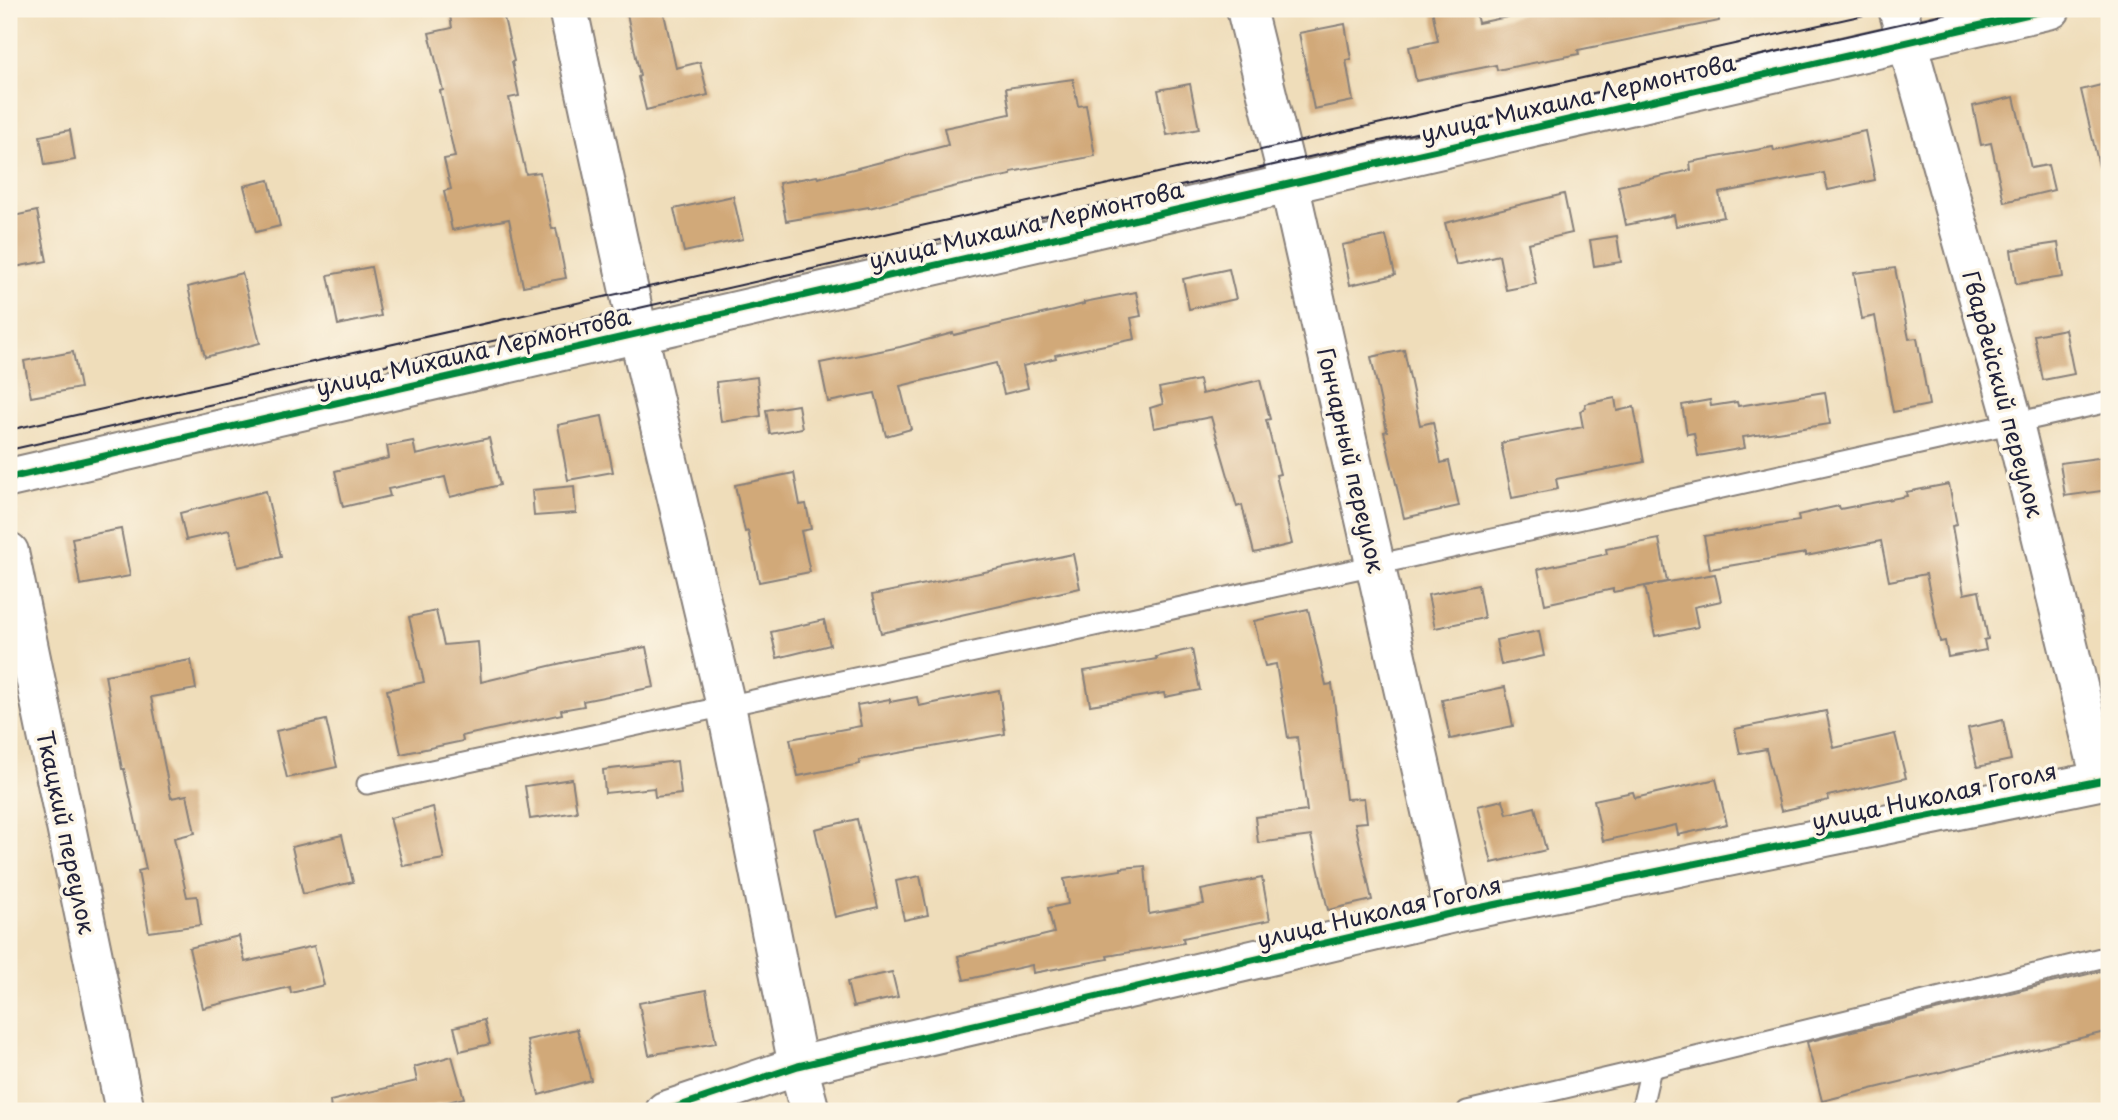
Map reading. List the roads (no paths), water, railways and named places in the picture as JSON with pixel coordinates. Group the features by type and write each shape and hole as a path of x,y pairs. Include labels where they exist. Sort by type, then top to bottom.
{"street":[{"path":"568,9 638,333 726,706 798,1066 810,1111"},
{"name":"Гончарный переулок","path":"1246,9 1289,183 1454,913"},
{"name":"улица Михаила Лермонтова","path":"9,478 1289,183 1902,25 2051,9"},
{"name":"Гвардейский переулок","path":"1902,25 2014,424 2105,780"},
{"name":"Ткацкий переулок","path":"9,552 125,1111"},
{"name":"улица Николая Гоголя","path":"665,1111 798,1066 1454,913 2105,780"}],"lane":[{"path":"367,784 1376,565 2109,402"},
{"path":"1467,1111 2109,956"},
{"path":"1641,1111 1651,1068"}],"tram line":[{"path":"9,430 1891,9"},
{"path":"9,450 1966,9"}]}
